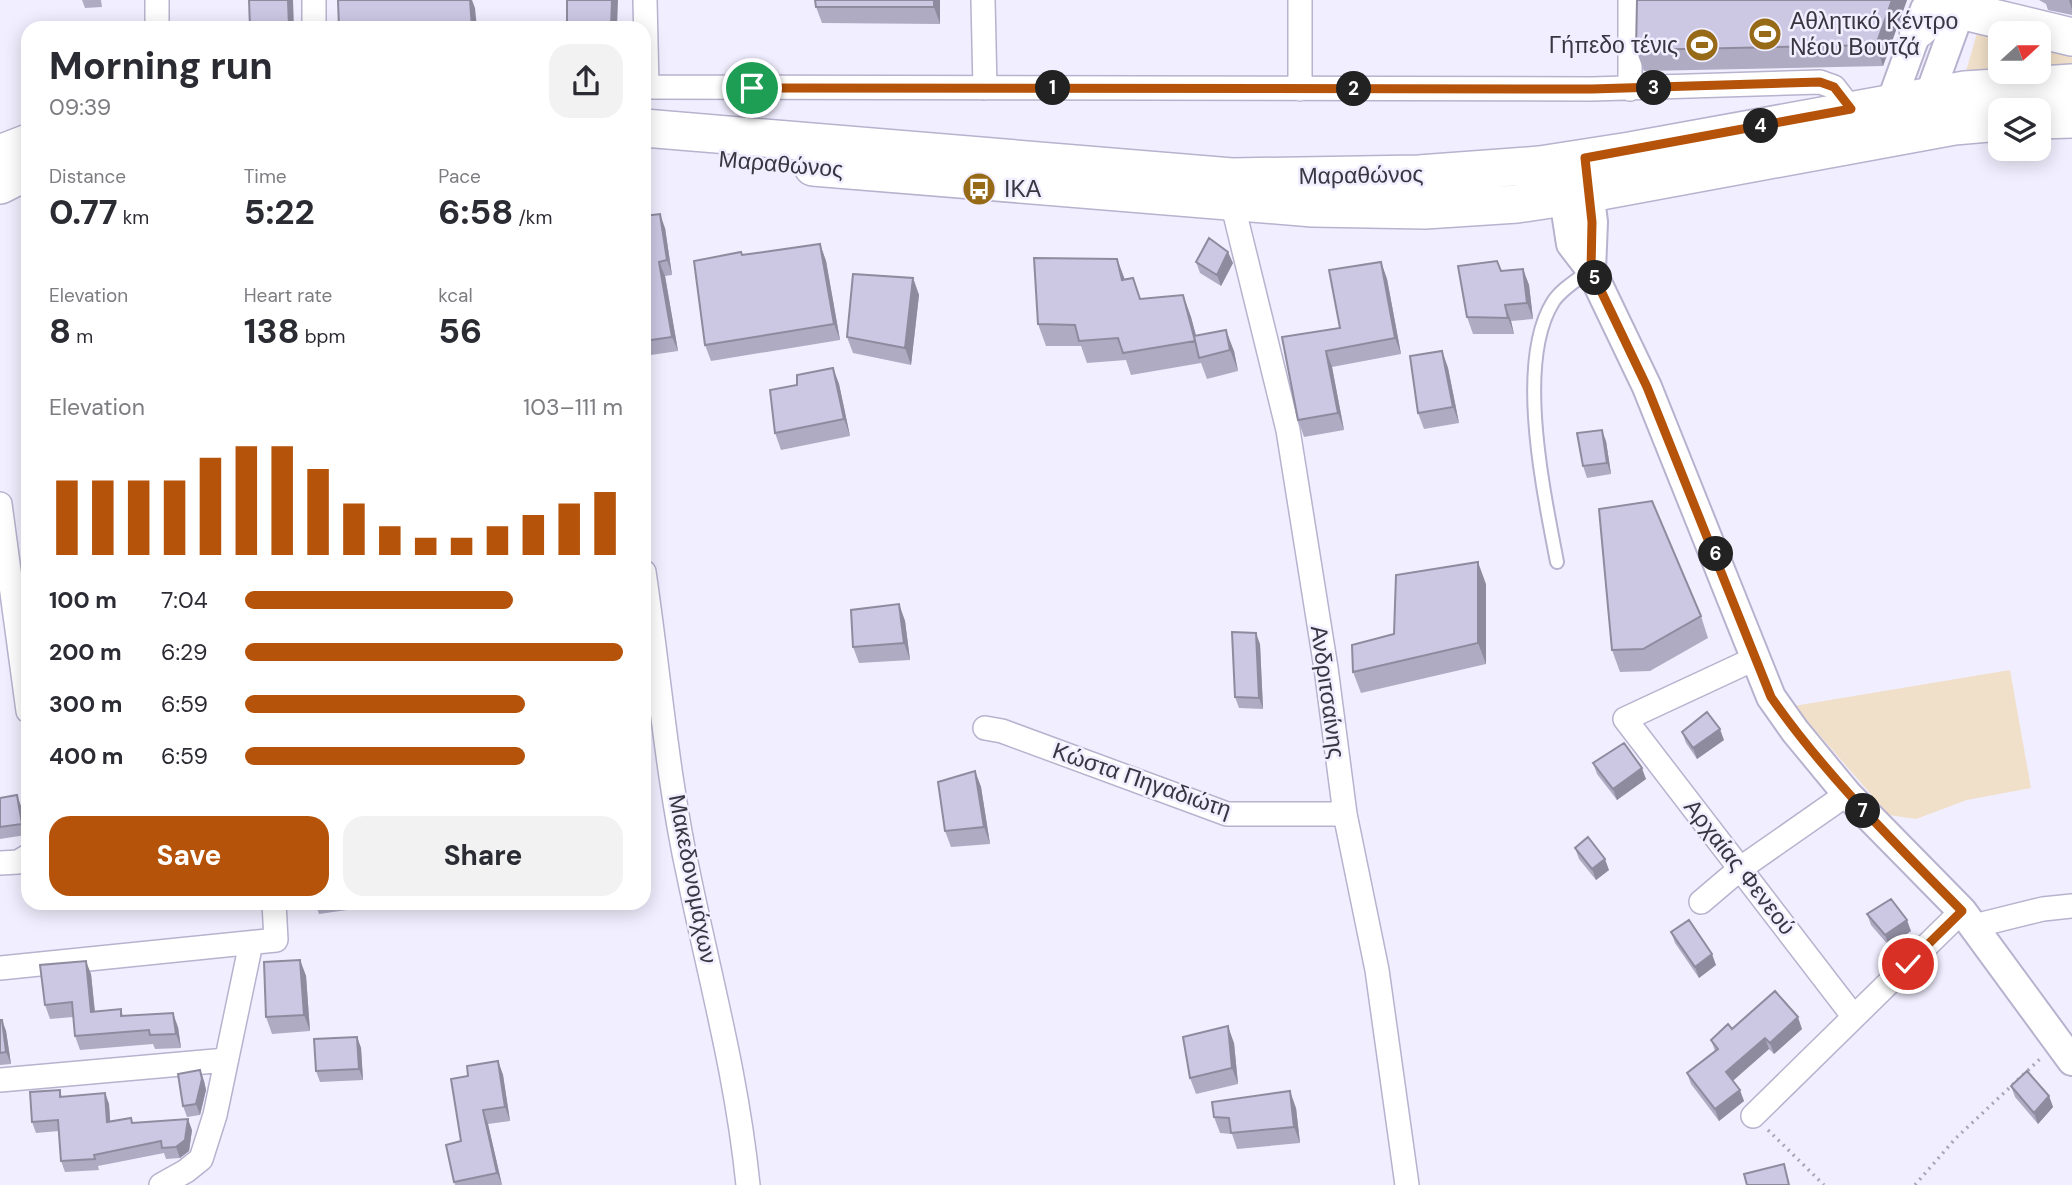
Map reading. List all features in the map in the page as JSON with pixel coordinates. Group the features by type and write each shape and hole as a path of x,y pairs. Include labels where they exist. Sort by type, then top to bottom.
{"main road":[{"path":"1943,10 2072,37"},
{"name":"Μαραθώνος","path":"651,129 1232,177 1419,174 1573,160 1891,102 2019,84 2072,83"},
{"path":"2051,120 2072,119"},
{"name":"Μαραθώνος","path":"651,154 1232,202 1355,210 1425,210 1517,204 1576,195 1916,132 1988,123"},
{"path":"0,154 21,146"},
{"path":"0,185 21,174"}],"street":[{"path":"157,0 157,21"},
{"path":"314,0 314,21"},
{"path":"645,0 645,21"},
{"path":"983,0 985,88"},
{"path":"1300,0 1300,89"},
{"path":"1630,0 1630,89"},
{"path":"1916,132 1929,97 1943,10"},
{"path":"1877,141 1891,102 1943,10"},
{"path":"651,87 1630,89 1820,82 1834,87 1851,109"},
{"path":"1573,160 1576,195 1571,244 1591,270 1652,400 1720,563 1754,659 1771,697 1847,794 1968,918 2065,1051"},
{"name":"Ανδριτσαίνης","path":"1232,202 1288,430 1345,814 1377,970 1407,1185"},
{"path":"0,504 8,635 21,684"},
{"name":"Μακεδονομάχων","path":"651,620 688,875 734,1074 748,1185"},
{"name":"Αρχαίας Φενεού","path":"1754,659 1625,719 1854,1017"},
{"name":"Κώστα Πηγαδιώτη","path":"985,728 1002,731 1227,814 1345,814"},
{"path":"1701,902 1741,868 1847,794"},
{"path":"0,863 21,860"},
{"path":"1753,1116 1854,1017 1968,918 2072,906"},
{"path":"0,968 276,940 274,910"},
{"path":"161,1185 201,1159 215,1115 251,943"},
{"path":"0,1080 226,1060"}],"lane":[{"path":"1557,562 1540,468 1535,377 1538,338 1554,300 1591,270"}],"path":[{"path":"1915,1185 1955,1139 2065,1051"},
{"path":"1753,1116 1824,1185"}],"shaded area":[{"path":"1980,23 1988,27 1988,76 1964,78"},
{"path":"2051,45 2072,51 2072,70 2051,72"},
{"path":"2010,670 2031,788 1967,800 1916,819 1889,815 1794,706"}],"building":[{"path":"249,0 288,0 289,21 250,21"},
{"path":"338,0 470,0 472,21 339,21"},
{"path":"567,0 612,0 611,21 567,21"},
{"path":"815,0 934,0 934,7 816,7"},
{"name":"Αθλητικό Κέντρο Νέου Βουτζά","path":"1637,0 1892,0 1876,45 1636,50"},
{"path":"660,214 667,260 659,262 672,337 651,340 651,215"},
{"path":"1209,238 1228,252 1217,275 1196,262"},
{"path":"820,244 834,324 705,345 694,261 741,252 742,255"},
{"path":"1034,258 1117,259 1122,280 1133,278 1140,299 1183,295 1195,341 1123,353 1118,338 1079,341 1075,325 1038,324"},
{"path":"1497,261 1501,271 1523,269 1527,303 1505,305 1508,318 1467,317 1458,266"},
{"path":"1381,262 1395,338 1326,351 1338,413 1298,420 1282,337 1340,328 1329,270"},
{"path":"853,274 913,278 905,348 847,337"},
{"path":"1226,330 1230,350 1199,358 1194,336"},
{"path":"1442,351 1453,407 1418,413 1410,356"},
{"path":"833,368 844,419 775,433 770,390 797,385 797,375"},
{"path":"1602,430 1607,463 1583,466 1577,433"},
{"path":"1652,501 1701,616 1643,649 1612,650 1599,509"},
{"path":"1478,562 1478,643 1353,672 1352,645 1394,634 1396,575"},
{"path":"899,604 904,643 853,647 851,610"},
{"path":"1232,632 1256,633 1259,698 1235,697"},
{"path":"1707,712 1720,729 1693,748 1682,732"},
{"path":"1624,743 1642,768 1613,789 1593,763"},
{"path":"975,771 984,827 945,831 938,782"},
{"path":"17,795 21,824 0,827 0,798"},
{"path":"1588,837 1605,859 1592,869 1575,848"},
{"path":"1891,899 1907,920 1885,935 1867,914"},
{"path":"1689,920 1712,954 1695,967 1671,932"},
{"path":"300,960 304,1015 266,1017 264,962"},
{"path":"86,961 91,1012 121,1009 121,1016 173,1013 176,1034 150,1035 149,1030 75,1036 72,1002 45,1005 40,965"},
{"path":"1775,991 1798,1017 1770,1043 1765,1038 1726,1072 1740,1090 1715,1109 1687,1073 1718,1049 1711,1040 1728,1024 1732,1029"},
{"path":"0,1020 6,1052 0,1053"},
{"path":"1228,1026 1232,1068 1190,1078 1183,1037"},
{"path":"357,1037 359,1069 316,1071 314,1039"},
{"path":"498,1061 505,1107 483,1110 497,1173 454,1182 446,1145 461,1141 451,1079 468,1076 467,1066"},
{"path":"200,1070 202,1079 196,1104 183,1106 178,1074"},
{"path":"2027,1071 2049,1096 2034,1113 2011,1086"},
{"path":"60,1090 60,1097 105,1093 107,1122 131,1118 132,1123 188,1119 185,1140 176,1147 162,1148 161,1141 94,1155 95,1159 61,1161 58,1120 32,1122 30,1092"},
{"path":"1290,1091 1294,1127 1231,1133 1229,1118 1214,1117 1212,1102"},
{"path":"1784,1164 1789,1185 1747,1185 1744,1174"}],"place":[{"name":"Αθλητικό Κέντρο Νέου Βουτζά","path":"1765,34"},
{"name":"Γήπεδο τένις","path":"1702,45"},
{"name":"ΙΚΑ","path":"979,189"}],"route":[{"path":"752,88 1630,89 1820,82 1834,87 1851,109 1585,158 1592,222 1591,270 1647,387 1720,563 1754,659 1771,697 1847,794 1962,911 1908,964"}]}
